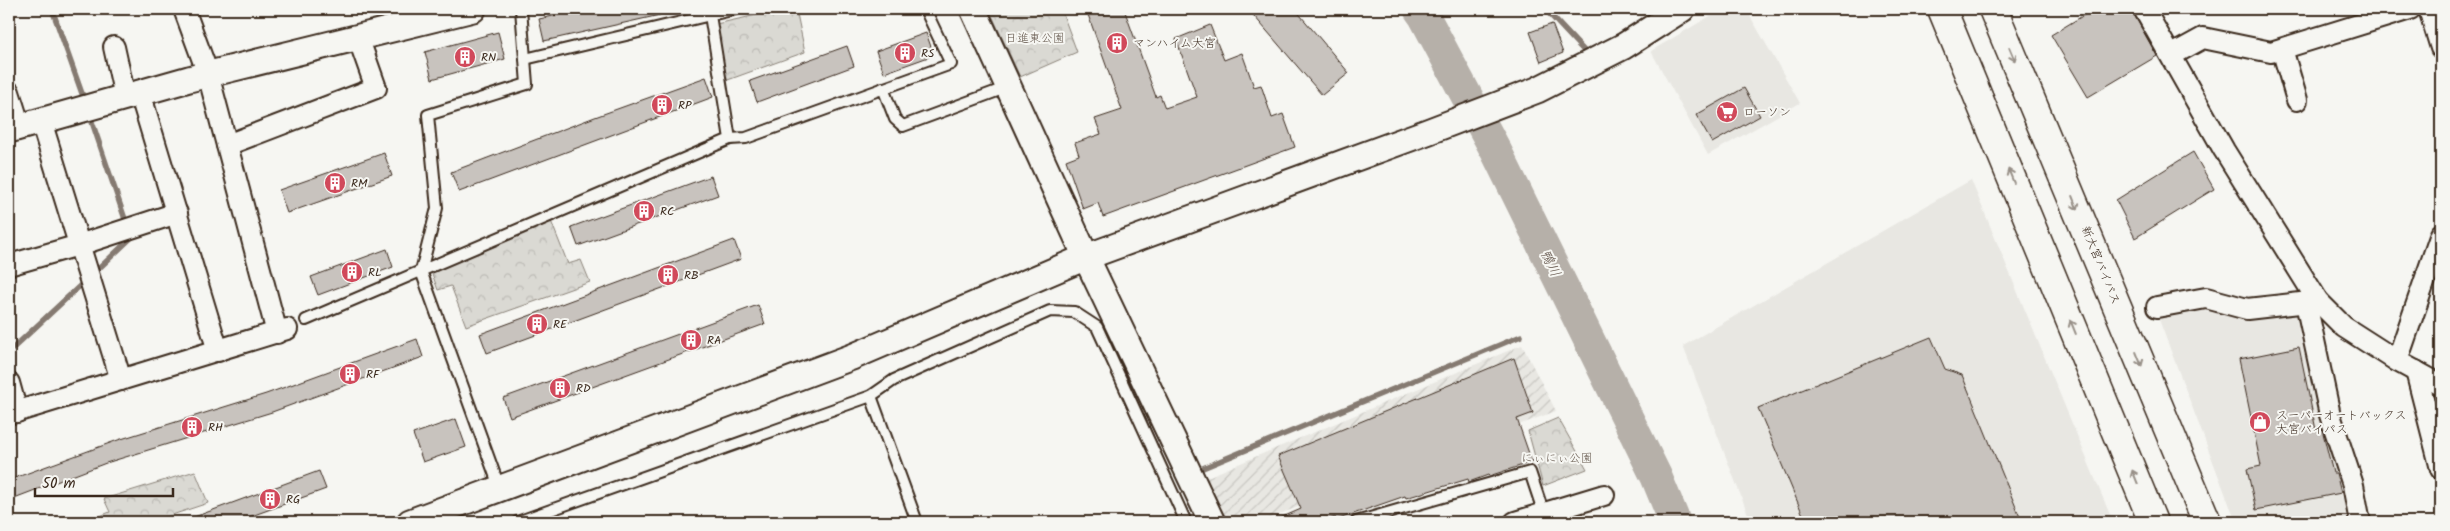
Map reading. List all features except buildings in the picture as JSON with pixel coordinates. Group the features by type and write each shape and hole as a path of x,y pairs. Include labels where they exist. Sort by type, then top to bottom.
{"highway":[{"path":"1942,9 2153,522"},
{"name":"新大宮バイパス","path":"1993,9 2207,522"}],"street":[{"path":"9,383 13,413 282,331 208,74 184,9"},
{"path":"23,126 208,74 474,9"},
{"path":"973,9 1086,257 1212,522"},
{"path":"410,522 895,340 1086,257 1437,129 1537,90 1624,46 1682,9"},
{"path":"2144,9 2312,302 2330,414 2353,486 2360,522"},
{"path":"2172,55 2203,38 2271,52 2410,9"},
{"path":"2428,9 2441,48"},
{"path":"227,145 376,88 358,37"},
{"path":"114,47 176,213 218,350"},
{"path":"2282,49 2297,100"},
{"path":"9,92 79,245 121,380"},
{"path":"9,265 79,245 176,213"},
{"path":"2397,361 2441,234"},
{"path":"2157,307 2206,298 2247,309 2312,302 2344,327 2397,361 2441,385"},
{"path":"2416,371 2441,469"},
{"path":"1522,521 1604,495"}],"lane":[{"path":"500,489 421,271 437,208 428,115 527,84 521,9"},
{"path":"525,59 710,12 736,9"},
{"path":"306,320 730,139 746,138 952,64 925,9"},
{"path":"710,12 730,139"},
{"path":"884,88 895,119 903,126 1008,87"},
{"path":"517,522 871,396 894,380 1050,311 1074,312 1097,327 1186,522"},
{"path":"871,396 917,522"},
{"path":"1356,522 1530,472 1544,514"}],"shaded area":[{"path":"1722,9 1746,9 1800,103 1708,155 1651,51"},
{"path":"1971,180 2113,522 1751,522 1683,346"},
{"name":"スーパーオートバックス 大宮バイパス","path":"2197,310 2254,319 2298,315 2299,334 2346,511 2347,522 2236,522 2158,317"},
{"path":"1522,345 1556,411 1258,522 1225,522 1205,478"}],"green space":[{"path":"784,9 796,9 805,52 725,81 716,24"},
{"name":"日進東公園","path":"989,9 1061,9 1077,52 1020,77"},
{"path":"551,221 568,264 581,260 590,282 466,326 451,286 438,290 431,271"},
{"name":"にぃにぃ公園","path":"1558,418 1587,469 1543,486 1528,431"},
{"path":"195,471 208,503 151,522 85,522 110,512 104,499"}],"waterway":[{"path":"52,9 85,102"},
{"name":"鴨川","path":"1419,9 1496,151 1656,476 1675,522"},
{"path":"1545,9 1587,54"},
{"path":"89,113 127,225"},
{"path":"92,275 132,237 130,234"},
{"path":"10,351 85,281"},
{"path":"1198,470 1521,336"}],"place":[{"name":"マンハイム大宮","path":"1117,43"},
{"name":"RS","path":"905,53"},
{"name":"RN","path":"465,57"},
{"name":"RP","path":"662,105"},
{"name":"ローソン","path":"1727,112"},
{"name":"RM","path":"335,183"},
{"name":"RC","path":"644,211"},
{"name":"RL","path":"352,272"},
{"name":"RB","path":"668,275"},
{"name":"RE","path":"537,324"},
{"name":"RA","path":"691,340"},
{"name":"RF","path":"350,374"},
{"name":"RD","path":"560,388"},
{"name":"スーパーオートバックス 大宮バイパス","path":"2260,422"},
{"name":"RH","path":"192,427"},
{"name":"RG","path":"270,499"}]}
